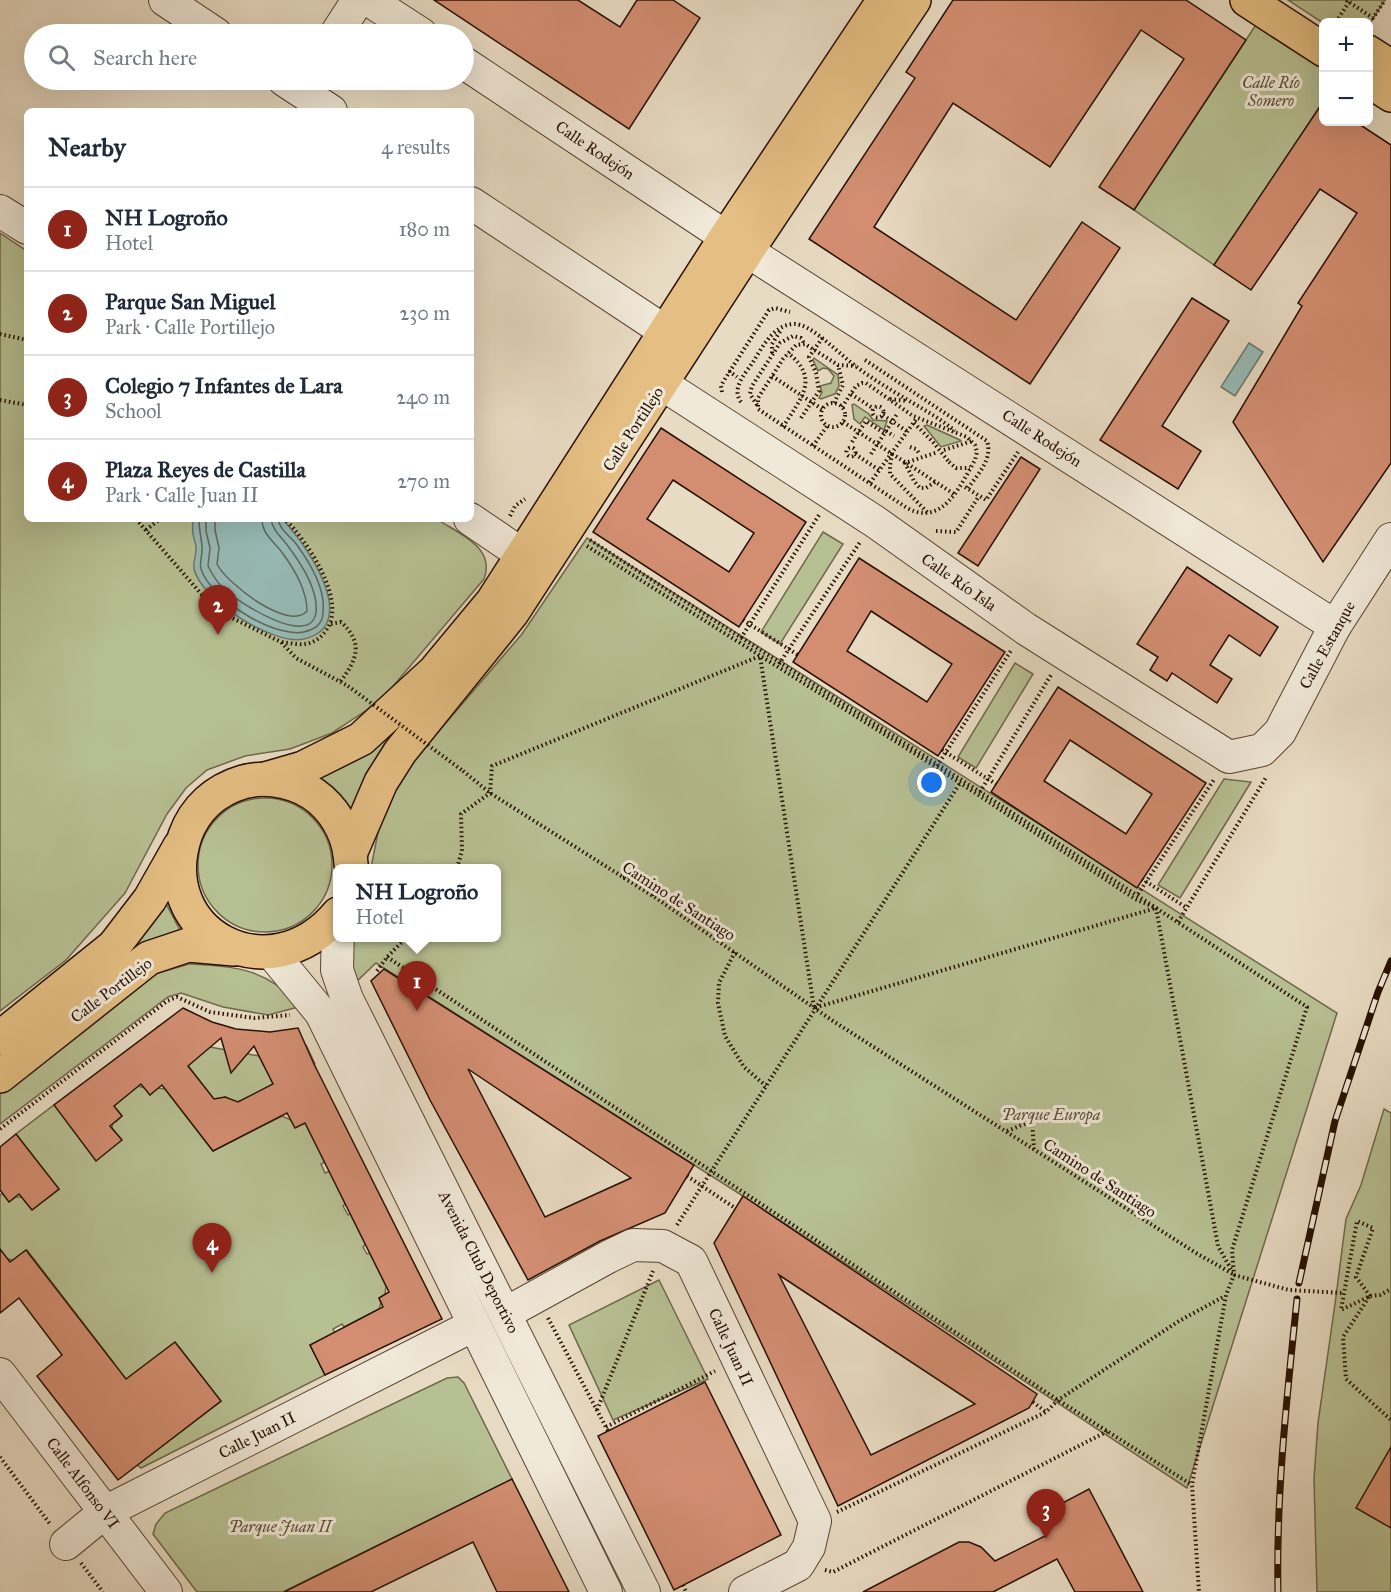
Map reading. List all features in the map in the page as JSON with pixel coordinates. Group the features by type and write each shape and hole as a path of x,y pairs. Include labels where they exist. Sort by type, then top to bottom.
{"main road":[{"name":"Calle Portillejo","path":"350,861 381,782 400,752 512,613 662,384 737,244 884,0"},
{"name":"Calle Portillejo","path":"0,1038 114,946 150,899 195,815 211,798 224,789 250,780 265,779 303,768 362,739 434,672 492,601 510,546 666,332 737,244 914,0"},
{"path":"1247,0 1319,47"},
{"path":"1288,0 1319,20"},
{"path":"1373,55 1391,67"},
{"path":"1373,83 1391,95"},
{"path":"265,779 287,783 319,798 341,824 350,861"},
{"path":"184,839 179,872 191,910 202,925 239,950"},
{"name":"Calle Portillejo","path":"0,1076 149,958 188,945 271,952 293,948 307,941 333,919"}],"street":[{"path":"165,0 201,24"},
{"path":"342,24 358,0"},
{"path":"369,0 406,24"},
{"name":"Calle Rodejón","path":"474,70 737,244 1335,626"},
{"path":"295,90 326,108"},
{"path":"474,205 666,332"},
{"path":"0,211 24,226"},
{"name":"Calle Río Isla","path":"662,384 874,521 1026,629 1229,757"},
{"path":"474,522 510,546"},
{"name":"Calle Estanque","path":"1266,761 1335,626 1391,539"},
{"path":"1229,757 1266,761"},
{"name":"Avenida Club Deportivo","path":"338,942 337,970 347,999 644,1592"},
{"name":"Avenida Club Deportivo","path":"271,952 321,1013 606,1592"},
{"name":"Calle Juan II","path":"506,1313 633,1245 663,1246 691,1262 814,1521 813,1530"},
{"name":"Calle Juan II","path":"66,1544 105,1512 474,1325"},
{"name":"Calle Alfonso VI","path":"0,1374 166,1592"},
{"path":"745,1592 798,1565 810,1548 813,1530"}],"path":[{"path":"1338,18 1347,1 1373,18 1385,0"},
{"path":"725,396 721,386 768,310 775,308 794,314"},
{"path":"802,319 856,366 910,402 943,420 958,433"},
{"path":"764,414 749,408 738,398 738,386 770,336 793,324 835,340"},
{"path":"772,353 772,344 781,329"},
{"path":"0,334 24,339"},
{"path":"842,407 856,386 862,382 917,418 958,433 972,441 977,452 971,468 944,507 928,513 912,511 764,414 752,398 751,389 772,353 789,337 797,336 805,344 838,365 856,366"},
{"path":"801,418 819,391 816,373 809,357 824,336"},
{"path":"757,405 758,398 788,353 796,345 805,344"},
{"path":"783,427 805,387 805,375 800,364 788,353"},
{"path":"864,359 987,441 990,449 988,458 966,488 986,500 1017,454"},
{"path":"834,403 843,386 838,365"},
{"path":"729,371 737,377"},
{"path":"772,376 822,409"},
{"path":"851,394 874,409 882,408 883,415"},
{"path":"889,399 910,402"},
{"path":"0,400 24,404"},
{"path":"834,403 842,407 846,415 843,422 836,428 827,426 822,420 822,409 827,404 834,403"},
{"path":"734,404 739,407"},
{"path":"874,409 875,417 879,418 883,415"},
{"path":"871,454 897,414"},
{"path":"883,415 908,432"},
{"path":"870,483 917,418"},
{"path":"852,442 866,421 894,436"},
{"path":"843,422 954,494"},
{"path":"914,423 956,468 971,468"},
{"path":"813,446 827,426"},
{"path":"944,450 972,441"},
{"path":"910,447 919,453"},
{"path":"905,463 938,452"},
{"path":"855,454 879,470"},
{"path":"892,454 890,474 928,513"},
{"path":"905,463 920,488 926,488 935,482"},
{"path":"739,642 833,495"},
{"path":"930,529 938,532 956,532 979,496"},
{"path":"779,665 874,521"},
{"name":"Camino de Santiago","path":"139,522 203,596 226,615 281,642 297,658 348,686 490,793 656,898 814,1008 1196,1253 1234,1275 1289,1290 1343,1293"},
{"path":"146,530 156,522"},
{"path":"281,642 307,644 322,637 330,624 332,598 326,581 306,545 287,522"},
{"path":"571,525 593,527 587,538 1307,1007 1232,1250 1234,1275 1226,1295 1192,1485 1199,1592"},
{"path":"571,525 739,642 779,665"},
{"path":"743,620 798,655"},
{"path":"330,624 341,622 351,631 357,650 352,666 340,682"},
{"path":"937,766 944,751 1026,629"},
{"path":"980,794 1064,653"},
{"path":"458,864 462,851 461,814 490,793 492,766 760,656"},
{"path":"760,656 814,1008"},
{"path":"944,751 996,784"},
{"path":"1136,896 1229,757"},
{"path":"1178,922 1266,761"},
{"path":"937,766 980,794"},
{"path":"597,1410 663,1246 703,1187 814,1008 960,783"},
{"path":"622,878 644,873 656,898"},
{"path":"1144,881 1187,908"},
{"path":"814,1008 1156,908"},
{"path":"1156,908 1218,1246 1234,1275"},
{"path":"376,970 402,942"},
{"path":"735,952 719,982 718,1003 725,1036 744,1067 766,1086"},
{"path":"387,957 1058,1400 1192,1485"},
{"path":"0,1129 166,1000 177,997 210,1012 254,1018 321,1013"},
{"path":"1006,1131 1032,1121 1034,1149"},
{"path":"687,1176 735,1208"},
{"path":"1370,1296 1356,1276 1373,1228 1356,1221 1341,1310 1370,1296 1391,1290"},
{"path":"813,1530 832,1514 1046,1412 1058,1400 1179,1322 1226,1295"},
{"path":"536,1296 607,1429 737,1360"},
{"path":"1370,1296 1343,1337 1346,1379 1391,1420"},
{"path":"1033,1402 1046,1412"},
{"path":"798,1565 833,1572 1108,1431"},
{"path":"682,1585 686,1592"}],"green space":[{"path":"1288,0 1385,0 1373,19 1319,18 1319,20"},
{"name":"Calle Río Somero","path":"1265,11 1319,47 1319,108 1214,265 1134,210"},
{"path":"0,233 24,249 24,522 442,522 465,536 480,550 485,558 486,568 484,579 389,691 364,712 332,733 290,749 245,756 207,770 186,788 167,814 125,893 66,960 0,1011"},
{"path":"814,358 838,375 839,386 835,394 819,398 822,392 820,386 831,383 834,376 828,369 823,368 818,371"},
{"path":"854,404 869,414 873,420 887,421 884,430 865,417 860,424 854,419 852,405"},
{"path":"927,425 961,441 941,447 924,426"},
{"path":"823,532 843,544 780,644 761,632"},
{"name":"Parque Europa","path":"587,538 1337,1013 1187,1488 743,1196 376,963 356,982 350,958 352,942 501,942 501,864 372,864 379,827 391,787 522,634"},
{"path":"1015,663 1033,674 976,768 958,757"},
{"path":"395,732 351,812 318,778"},
{"path":"1224,779 1251,782 1180,898 1158,885"},
{"path":"265,798 291,803 313,817 327,839 332,865 327,891 313,913 291,927 265,932 239,927 217,913 203,891 198,865 203,839 217,817 239,803"},
{"path":"163,898 182,934 98,975"},
{"path":"189,964 222,966 250,972 275,984 302,1006 268,1015 223,1007 181,993 168,997 0,1124 0,1087 145,977"},
{"path":"159,1027 210,1047 259,1056 264,1066 306,1045 315,1064 234,1104 226,1097 214,1100"},
{"path":"138,1086 145,1088 150,1095 157,1088 165,1089 213,1151 282,1116 291,1120 295,1127 301,1125 303,1119 325,1162 321,1164 325,1173 330,1171 346,1203 343,1206 348,1215 351,1213 366,1244 363,1247 367,1254 371,1253 386,1286 385,1294 379,1298 381,1303 379,1309 344,1327 342,1324 333,1329 335,1333 310,1345 325,1375 141,1468 137,1465 221,1401 179,1347 153,1368 165,1383 95,1378 113,1362 27,1250 13,1260 7,1259 0,1253 0,1194 4,1195 9,1202 16,1197 22,1197 32,1210 59,1189 16,1134 54,1105 121,1140 112,1128 113,1121 116,1122 122,1116 117,1110 109,1110"},
{"path":"1384,1109 1391,1113 1391,1592 1317,1592 1314,1479 1318,1423 1346,1219 1361,1185"},
{"path":"659,1280 708,1379 613,1420 569,1325"},
{"name":"Parque Juan II","path":"458,1377 464,1383 512,1479 283,1592 197,1592 153,1534 156,1524 165,1513 447,1378"}],"water":[{"path":"1249,343 1263,352 1235,396 1221,387"},
{"path":"193,522 285,522 315,563 324,582 329,601 329,618 321,631 304,639 291,639 258,628 224,607 210,594 194,569 196,548"}],"building":[{"path":"434,0 578,0 620,27 637,0 673,0 700,18 629,129 474,26 474,24 470,24"},
{"path":"953,0 1186,0 1246,40 1134,210 1099,187 1184,59 1141,30 1050,167 953,103 874,227 1016,320 1082,222 1120,248 1030,384 809,239 915,78 906,72"},
{"path":"1319,108 1319,126 1362,126 1391,145 1391,463 1323,562 1233,422 1302,306 1298,303 1357,213 1320,189 1251,290 1214,265"},
{"path":"1192,298 1229,321 1162,426 1201,451 1178,489 1100,440"},
{"path":"661,428 806,522 739,627 593,532","holes":["673,480 754,533 729,572 647,519"]},
{"path":"1021,457 1040,469 978,566 958,553"},
{"path":"859,558 1005,652 938,756 793,662","holes":["871,611 952,664 927,702 847,651"]},
{"path":"1187,567 1278,627 1260,656 1229,635 1210,665 1232,679 1217,703 1172,673 1167,681 1150,670 1158,657 1137,644"},
{"path":"1058,687 1206,783 1137,888 991,792","holes":["1070,740 1152,794 1126,834 1044,781"]},
{"path":"384,969 694,1165 665,1213 600,1241 528,1280 430,1100 371,981","holes":["468,1069 631,1178 545,1217"]},
{"path":"183,1008 212,1022 236,1029 270,1032 298,1028 442,1319 325,1375 310,1345 383,1307 379,1298 389,1292 305,1123 295,1128 287,1113 213,1151 162,1085 150,1095 141,1084 114,1106 122,1116 110,1126 122,1140 96,1161 54,1105","holes":["221,1038 231,1073 254,1046 273,1084 238,1102 225,1097 214,1099 188,1066"]},
{"path":"16,1134 59,1189 32,1210 19,1194 9,1202 0,1190 0,1147"},
{"path":"743,1196 1037,1394 1029,1408 838,1506 714,1243","holes":["779,1275 975,1404 871,1455"]},
{"path":"0,1249 10,1262 26,1250 126,1379 175,1342 221,1401 118,1480 37,1376 62,1355 19,1298 0,1313"},
{"path":"705,1382 781,1535 674,1590 598,1436"},
{"path":"1391,1447 1391,1528 1356,1508"},
{"path":"512,1479 569,1592 497,1592 473,1542 371,1592 284,1592"},
{"path":"1089,1489 1143,1592 1075,1592 1057,1559 993,1592 863,1592 959,1542 969,1542 981,1547 995,1561 1045,1536 1036,1517"}],"railway":[{"path":"1299,1283 1335,1121 1378,992 1391,961"},
{"path":"1278,1592 1280,1482 1297,1299"}],"place":[{"name":"Parque San Miguel","path":"218,635"},
{"name":"NH Logroño","path":"417,1011"},
{"name":"Plaza Reyes de Castilla","path":"212,1273"},
{"name":"Colegio 7 Infantes de Lara","path":"1046,1539"}]}
